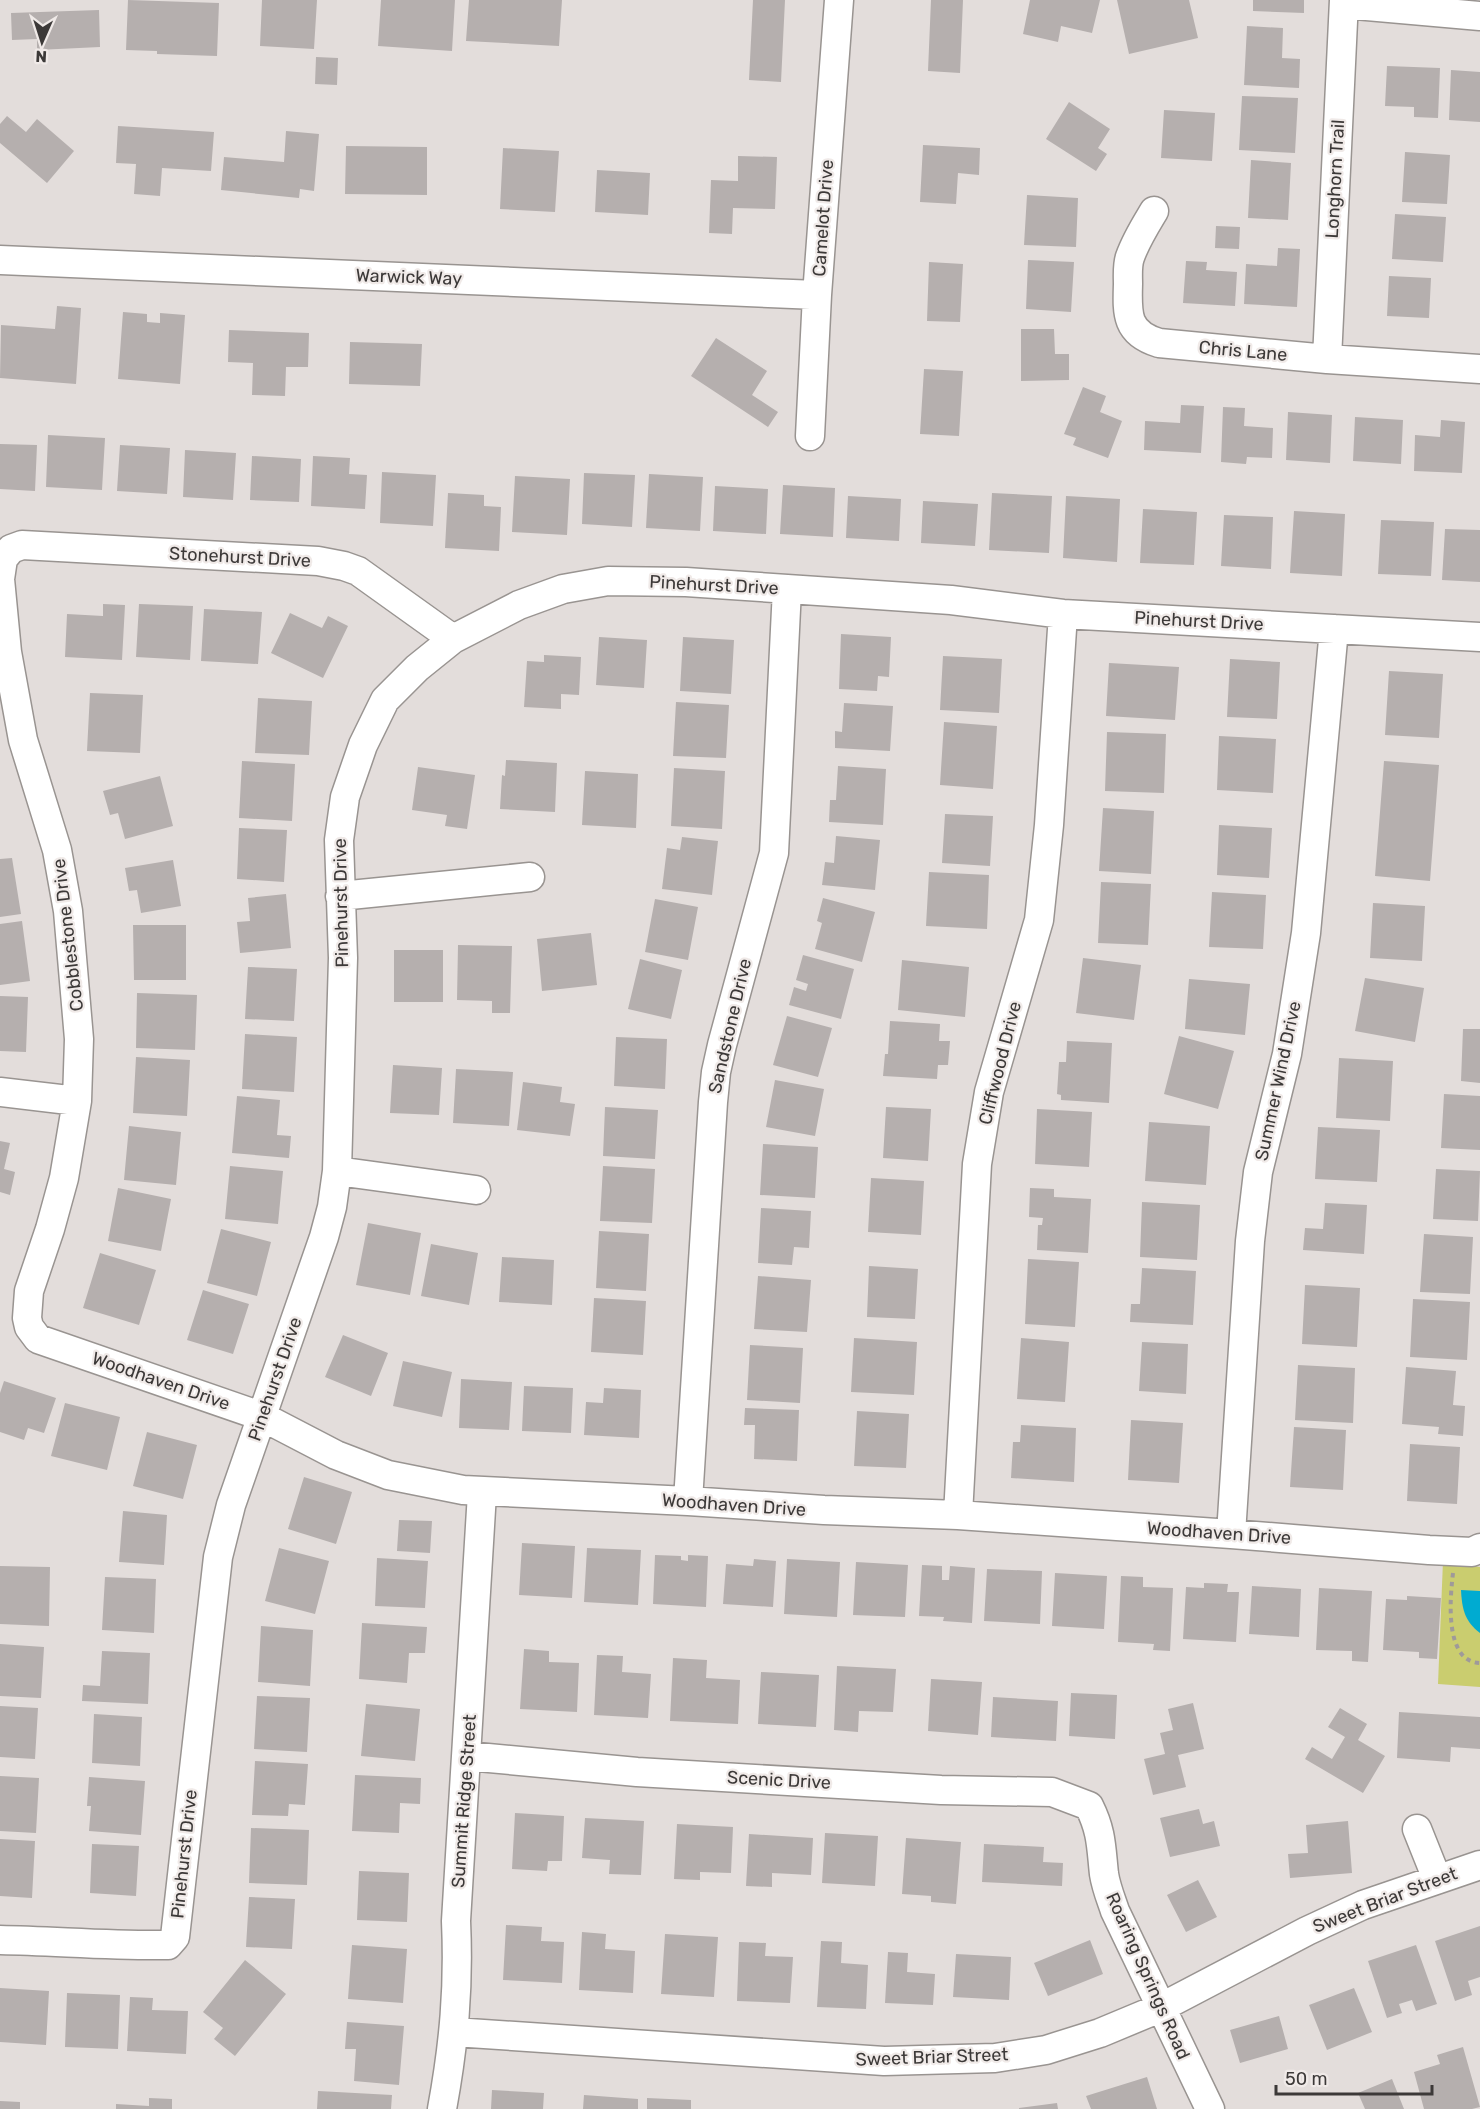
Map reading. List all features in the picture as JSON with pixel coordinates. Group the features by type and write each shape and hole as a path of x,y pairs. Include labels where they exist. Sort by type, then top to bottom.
{"street":[{"name":"Camelot Drive","path":"810,436 817,295 839,0"},
{"path":"1344,2 1480,16"},
{"name":"Longhorn Trail","path":"1326,359 1344,2"},
{"name":"Chris Lane","path":"1154,211 1129,259 1127,313 1136,330 1146,339 1159,343 1326,359 1480,369"},
{"name":"Warwick Way","path":"0,260 817,295"},
{"name":"Stonehurst Drive","path":"7,554 11,549 22,545 318,561 336,564 358,572 453,639"},
{"name":"Cobblestone Drive","path":"7,554 3,560 0,579 7,652 23,740 57,850 68,911 79,1039 77,1101 64,1178 29,1291 27,1318"},
{"name":"Pinehurst Drive","path":"0,1940 121,1946 168,1945 175,1937 218,1557 231,1505 324,1237 332,1207 337,1171 343,958 339,840 345,797 363,745 386,700 417,668 453,639 519,605 563,589 608,581 686,582 951,600 1063,614 1480,637"},
{"name":"Sandstone Drive","path":"688,1501 715,1082 722,1045 774,853 787,589"},
{"name":"Cliffwood Drive","path":"958,1515 977,1164 989,1092 1039,920 1063,614"},
{"name":"Summer Wind Drive","path":"1231,1533 1250,1241 1258,1172 1287,1054 1306,933 1334,629"},
{"path":"340,896 530,877"},
{"path":"0,1092 77,1101"},
{"path":"337,1171 476,1190"},
{"name":"Woodhaven Drive","path":"27,1318 29,1327 38,1339 261,1416 336,1455 388,1475 430,1485 482,1492 958,1515 1231,1533 1429,1550 1472,1552 1480,1548"},
{"name":"Summit Ridge Street","path":"442,2109 452,2058 454,2032 458,1963 456,1921 482,1492"},
{"name":"Scenic Drive","path":"466,1756 637,1772 941,1790 1052,1792 1089,1806"},
{"name":"Roaring Springs Road","path":"1089,1806 1098,1824 1103,1848 1104,1876 1115,1911 1210,2109"},
{"path":"1417,1830 1437,1879"},
{"name":"Sweet Briar Street","path":"454,2032 884,2061 995,2058 1046,2049 1100,2033 1160,2008 1307,1931 1363,1905 1480,1865"}],"path":[{"path":"1453,1569 1449,1601 1455,1644 1462,1657 1474,1663 1480,1663"}],"green space":[{"path":"1443,1561 1480,1567 1480,1687 1438,1684"}],"water":[{"path":"1461,1590 1480,1591 1480,1633 1470,1624 1465,1614"}],"building":[{"path":"128,0 219,3 217,56 157,54 157,51 126,50"},
{"path":"262,0 317,0 314,49 260,46"},
{"path":"381,0 455,0 452,51 378,46"},
{"path":"469,0 562,0 559,46 466,41"},
{"path":"753,0 785,0 781,82 749,80"},
{"path":"931,0 963,0 960,73 928,71"},
{"path":"1030,0 1100,0 1092,33 1061,26 1058,42 1023,34"},
{"path":"1117,0 1189,0 1198,38 1129,54"},
{"path":"1253,0 1304,0 1304,13 1253,11"},
{"path":"99,10 100,47 37,50 37,39 12,40 11,13"},
{"path":"1247,26 1283,28 1282,58 1300,59 1299,88 1244,85"},
{"path":"316,57 338,58 337,85 315,84"},
{"path":"1387,66 1440,68 1438,118 1414,117 1414,107 1385,106"},
{"path":"1451,70 1480,72 1480,122 1449,120"},
{"path":"1242,96 1298,98 1295,153 1239,150"},
{"path":"1069,102 1110,129 1098,148 1107,154 1096,171 1046,139"},
{"path":"1164,110 1215,113 1212,161 1161,158"},
{"path":"7,116 26,132 37,119 74,151 47,183 0,143 0,124"},
{"path":"118,126 214,132 211,171 162,168 160,196 134,194 136,164 116,163"},
{"path":"286,131 319,134 314,191 300,189 299,198 221,190 224,157 284,162"},
{"path":"923,145 980,148 979,175 958,173 956,204 920,202"},
{"path":"346,146 427,147 427,195 345,194"},
{"path":"503,148 559,151 555,212 500,209"},
{"path":"1405,152 1450,155 1447,204 1402,202"},
{"path":"738,156 777,157 775,209 733,208 732,234 709,233 711,180 738,181"},
{"path":"1251,160 1291,163 1288,220 1248,218"},
{"path":"597,170 650,173 648,215 595,212"},
{"path":"1027,195 1078,198 1076,247 1024,245"},
{"path":"1395,214 1446,217 1443,262 1392,259"},
{"path":"1216,226 1240,227 1239,249 1215,248"},
{"path":"1278,248 1300,249 1297,307 1244,304 1246,264 1277,266"},
{"path":"1028,260 1074,262 1071,312 1026,309"},
{"path":"1186,261 1207,262 1206,270 1237,272 1235,306 1183,303"},
{"path":"929,262 963,264 960,322 927,321"},
{"path":"1389,276 1431,278 1429,318 1387,316"},
{"path":"57,306 81,308 76,384 0,378 1,325 55,329"},
{"path":"123,312 147,314 147,322 160,323 160,313 185,315 180,384 118,379"},
{"path":"1021,329 1054,329 1055,354 1069,354 1069,380 1021,381"},
{"path":"229,330 309,333 308,367 286,367 285,396 252,395 253,363 228,362"},
{"path":"716,338 767,371 752,395 778,412 768,427 691,376"},
{"path":"350,342 422,344 420,386 349,384"},
{"path":"924,369 963,371 959,436 920,434"},
{"path":"1083,387 1106,396 1100,412 1122,421 1108,458 1073,445 1076,438 1064,434"},
{"path":"1181,405 1204,406 1201,453 1144,450 1145,421 1180,423"},
{"path":"1223,407 1245,408 1244,426 1273,428 1272,458 1247,457 1246,464 1221,462"},
{"path":"1288,412 1332,415 1330,463 1286,460"},
{"path":"1355,417 1403,420 1401,464 1353,461"},
{"path":"1441,420 1465,422 1462,473 1414,471 1415,435 1440,437"},
{"path":"48,435 105,438 102,490 46,487"},
{"path":"0,444 37,445 35,491 0,489"},
{"path":"120,445 170,448 167,494 117,491"},
{"path":"185,450 236,453 233,500 183,497"},
{"path":"252,456 301,459 299,502 250,500"},
{"path":"313,456 350,458 349,474 367,475 365,509 311,506"},
{"path":"382,472 436,475 433,526 380,523"},
{"path":"584,473 635,475 632,527 582,524"},
{"path":"649,474 703,477 700,531 646,528"},
{"path":"515,476 570,479 567,535 512,532"},
{"path":"783,485 835,488 833,537 780,534"},
{"path":"715,486 768,489 766,534 713,531"},
{"path":"448,493 484,495 484,506 501,507 499,551 445,548"},
{"path":"992,493 1052,496 1049,553 989,550"},
{"path":"848,496 901,499 899,541 846,538"},
{"path":"1066,496 1120,499 1117,562 1063,558"},
{"path":"923,501 978,504 975,546 921,543"},
{"path":"1143,509 1197,512 1194,565 1140,563"},
{"path":"1294,511 1345,514 1342,576 1290,573"},
{"path":"1224,515 1273,517 1271,569 1221,566"},
{"path":"1381,520 1434,522 1431,576 1378,574"},
{"path":"1445,529 1480,530 1480,582 1442,580"},
{"path":"103,604 125,605 122,660 65,657 67,614 103,616"},
{"path":"139,604 193,606 190,660 136,657"},
{"path":"204,609 262,612 258,664 201,661"},
{"path":"290,613 322,628 328,616 348,626 323,678 271,653"},
{"path":"841,634 891,637 889,677 878,676 877,691 839,689"},
{"path":"599,637 647,640 644,688 596,685"},
{"path":"683,637 734,640 731,694 680,691"},
{"path":"544,655 581,657 579,695 561,694 561,709 524,707 527,661 544,662"},
{"path":"943,656 1002,659 999,713 940,710"},
{"path":"1230,659 1280,662 1277,719 1227,717"},
{"path":"1109,663 1179,667 1175,720 1106,716"},
{"path":"1389,671 1443,674 1439,738 1385,735"},
{"path":"90,693 143,695 140,753 87,751"},
{"path":"258,698 312,701 309,755 255,753"},
{"path":"676,702 729,705 726,758 673,756"},
{"path":"844,703 893,706 890,751 835,748 835,731 842,732"},
{"path":"944,722 997,726 993,789 940,785"},
{"path":"1107,732 1166,734 1164,793 1105,791"},
{"path":"1219,736 1276,739 1273,793 1217,790"},
{"path":"506,760 557,763 555,812 500,809 502,775 505,776"},
{"path":"242,761 295,764 292,821 239,818"},
{"path":"1384,761 1439,765 1430,881 1375,876"},
{"path":"838,766 886,769 883,825 829,822 830,800 836,800"},
{"path":"418,767 475,775 467,829 445,826 447,815 412,810"},
{"path":"674,768 725,771 722,829 671,826"},
{"path":"585,771 638,774 636,828 582,825"},
{"path":"160,776 173,826 125,839 118,813 110,815 103,791"},
{"path":"1103,808 1154,811 1151,874 1099,871"},
{"path":"945,814 993,816 990,866 942,863"},
{"path":"1219,825 1272,828 1269,878 1217,875"},
{"path":"239,828 287,830 284,882 237,879"},
{"path":"836,836 880,840 875,890 822,885 825,862 834,863"},
{"path":"682,837 718,841 712,895 662,889 667,848 680,850"},
{"path":"12,858 21,914 0,917 0,859"},
{"path":"173,860 181,906 141,913 137,890 129,891 125,868"},
{"path":"929,872 989,875 987,929 926,926"},
{"path":"1101,882 1151,884 1148,945 1098,943"},
{"path":"1212,892 1266,895 1263,949 1209,947"},
{"path":"286,894 291,948 240,953 237,922 250,921 248,898"},
{"path":"823,898 875,912 862,962 815,949 822,923 817,921"},
{"path":"655,899 698,907 688,960 645,952"},
{"path":"1373,903 1425,906 1422,961 1370,958"},
{"path":"22,921 30,981 0,985 0,924"},
{"path":"133,925 186,925 186,980 134,980"},
{"path":"591,933 597,985 542,991 537,939"},
{"path":"458,945 512,946 510,1013 492,1013 492,1001 457,1000"},
{"path":"394,950 443,950 443,1002 394,1002"},
{"path":"803,955 854,969 841,1019 789,1005 794,987 806,991 808,984 796,980"},
{"path":"1083,958 1141,965 1134,1020 1076,1013"},
{"path":"640,959 682,970 671,1019 628,1009"},
{"path":"902,960 969,967 965,1017 898,1010"},
{"path":"248,967 297,969 294,1021 245,1019"},
{"path":"1365,978 1424,988 1415,1042 1355,1031"},
{"path":"1189,979 1250,984 1245,1035 1185,1029"},
{"path":"137,993 197,995 195,1050 136,1048"},
{"path":"0,996 28,997 26,1052 0,1051"},
{"path":"787,1016 832,1028 818,1077 773,1065"},
{"path":"890,1021 940,1024 939,1041 950,1041 948,1065 938,1065 937,1079 883,1076 885,1054 888,1054"},
{"path":"1463,1029 1480,1029 1480,1083 1461,1081"},
{"path":"245,1034 297,1037 294,1092 242,1089"},
{"path":"1179,1036 1234,1051 1218,1109 1164,1094"},
{"path":"616,1037 667,1039 665,1089 614,1086"},
{"path":"1067,1041 1112,1043 1109,1103 1061,1100 1061,1095 1057,1094 1059,1062 1066,1062"},
{"path":"136,1057 190,1060 187,1116 133,1113"},
{"path":"1339,1058 1393,1061 1390,1121 1336,1118"},
{"path":"393,1065 442,1068 439,1115 390,1113"},
{"path":"456,1069 513,1072 509,1126 453,1123"},
{"path":"775,1080 824,1089 815,1136 766,1127"},
{"path":"523,1082 562,1087 560,1102 575,1104 570,1136 517,1130"},
{"path":"1444,1094 1480,1096 1480,1150 1441,1148"},
{"path":"237,1096 280,1100 277,1135 291,1136 289,1158 232,1153"},
{"path":"605,1107 658,1110 655,1159 603,1156"},
{"path":"886,1107 931,1109 928,1161 883,1158"},
{"path":"1037,1109 1092,1112 1089,1167 1035,1164"},
{"path":"1149,1122 1210,1126 1206,1185 1145,1181"},
{"path":"129,1126 181,1132 176,1185 124,1180"},
{"path":"1318,1127 1380,1130 1377,1182 1315,1179"},
{"path":"0,1141 10,1143 4,1169 15,1172 10,1195 0,1192"},
{"path":"763,1144 818,1147 815,1198 760,1195"},
{"path":"230,1166 283,1171 278,1224 225,1219"},
{"path":"603,1166 655,1169 652,1223 600,1221"},
{"path":"1436,1169 1480,1171 1478,1221 1433,1219"},
{"path":"871,1178 924,1181 921,1235 868,1232"},
{"path":"118,1188 171,1199 161,1251 108,1241"},
{"path":"1030,1188 1054,1189 1054,1197 1091,1199 1088,1253 1037,1250 1038,1225 1042,1225 1043,1218 1029,1217"},
{"path":"1142,1202 1200,1205 1197,1260 1140,1257"},
{"path":"1325,1203 1367,1205 1364,1254 1303,1250 1305,1228 1323,1229"},
{"path":"761,1208 811,1211 809,1248 794,1247 792,1265 758,1263"},
{"path":"368,1223 421,1233 410,1295 356,1285"},
{"path":"221,1229 271,1242 257,1296 207,1283"},
{"path":"599,1231 649,1234 646,1291 596,1288"},
{"path":"1424,1234 1473,1237 1470,1294 1420,1292"},
{"path":"431,1244 478,1253 469,1305 421,1296"},
{"path":"100,1253 156,1270 139,1325 83,1308"},
{"path":"502,1257 554,1260 552,1305 499,1302"},
{"path":"1028,1259 1079,1262 1075,1327 1025,1324"},
{"path":"869,1266 918,1269 915,1319 867,1317"},
{"path":"1142,1268 1196,1271 1193,1325 1130,1322 1131,1304 1140,1304"},
{"path":"758,1276 811,1280 807,1332 754,1329"},
{"path":"1305,1285 1360,1288 1357,1347 1302,1344"},
{"path":"203,1290 249,1304 233,1354 187,1340"},
{"path":"594,1298 646,1301 643,1355 591,1352"},
{"path":"1413,1299 1470,1302 1467,1360 1410,1357"},
{"path":"343,1335 388,1353 371,1396 325,1377"},
{"path":"854,1338 917,1342 914,1395 851,1392"},
{"path":"1021,1338 1069,1342 1065,1402 1017,1399"},
{"path":"1142,1342 1188,1344 1186,1394 1139,1391"},
{"path":"750,1345 803,1348 800,1403 747,1400"},
{"path":"403,1361 452,1372 442,1417 393,1406"},
{"path":"1298,1365 1355,1368 1353,1423 1295,1420"},
{"path":"1406,1367 1456,1371 1453,1405 1465,1406 1463,1436 1438,1434 1439,1427 1402,1424"},
{"path":"461,1379 512,1382 509,1430 459,1428"},
{"path":"4,1381 56,1398 44,1433 28,1428 24,1440 0,1432 0,1393"},
{"path":"524,1386 573,1388 571,1433 522,1431"},
{"path":"604,1388 641,1390 639,1438 584,1435 586,1402 603,1403"},
{"path":"65,1403 120,1417 107,1470 51,1456"},
{"path":"745,1408 799,1410 797,1461 754,1459 755,1425 744,1425"},
{"path":"857,1411 909,1414 906,1468 854,1466"},
{"path":"1131,1420 1183,1423 1179,1483 1128,1480"},
{"path":"1021,1425 1076,1428 1074,1482 1011,1478 1013,1442 1020,1442"},
{"path":"1294,1427 1346,1430 1343,1490 1290,1487"},
{"path":"147,1432 197,1445 183,1499 133,1486"},
{"path":"1410,1444 1460,1447 1457,1504 1407,1501"},
{"path":"304,1477 352,1492 336,1544 288,1529"},
{"path":"123,1511 167,1515 164,1565 119,1562"},
{"path":"399,1520 432,1521 430,1553 397,1551"},
{"path":"522,1543 575,1546 572,1598 519,1595"},
{"path":"279,1548 329,1561 315,1614 265,1601"},
{"path":"587,1548 641,1550 638,1605 584,1602"},
{"path":"655,1555 681,1556 681,1560 688,1561 688,1555 708,1556 706,1607 653,1604"},
{"path":"377,1558 428,1561 425,1608 375,1606"},
{"path":"754,1559 776,1561 773,1607 723,1604 726,1564 753,1566"},
{"path":"787,1559 840,1562 837,1617 784,1614"},
{"path":"856,1562 908,1565 905,1617 853,1615"},
{"path":"922,1565 942,1566 942,1580 949,1580 950,1566 975,1568 972,1623 943,1621 944,1617 919,1616"},
{"path":"0,1566 50,1567 49,1626 0,1624"},
{"path":"987,1569 1042,1571 1040,1624 984,1621"},
{"path":"1055,1573 1107,1576 1104,1629 1052,1626"},
{"path":"1121,1576 1143,1577 1143,1587 1173,1588 1170,1651 1153,1650 1154,1644 1118,1642"},
{"path":"105,1577 156,1579 154,1633 102,1630"},
{"path":"1204,1583 1228,1584 1227,1592 1239,1592 1236,1642 1183,1639 1186,1587 1204,1588"},
{"path":"1252,1586 1301,1589 1299,1637 1249,1634"},
{"path":"1319,1588 1372,1591 1368,1662 1352,1661 1352,1651 1316,1650"},
{"path":"1407,1596 1441,1598 1437,1659 1419,1658 1419,1652 1383,1650 1386,1599 1407,1600"},
{"path":"362,1623 427,1627 425,1653 409,1653 407,1683 359,1679"},
{"path":"261,1626 313,1630 310,1686 258,1682"},
{"path":"0,1644 44,1647 41,1698 0,1696"},
{"path":"524,1649 549,1651 549,1662 579,1663 577,1712 520,1709"},
{"path":"102,1651 150,1653 148,1704 82,1701 83,1685 100,1686"},
{"path":"597,1655 623,1656 622,1672 651,1674 648,1718 594,1715"},
{"path":"673,1658 707,1660 706,1678 740,1680 738,1724 670,1721"},
{"path":"837,1666 896,1669 893,1712 859,1711 858,1732 834,1730"},
{"path":"761,1672 819,1675 816,1727 758,1724"},
{"path":"931,1679 982,1682 978,1735 928,1731"},
{"path":"1071,1693 1117,1695 1115,1739 1069,1736"},
{"path":"257,1696 310,1698 307,1752 254,1749"},
{"path":"993,1697 1058,1701 1056,1741 991,1737"},
{"path":"1193,1703 1204,1749 1178,1755 1186,1787 1153,1795 1144,1759 1165,1754 1160,1733 1173,1730 1168,1709"},
{"path":"366,1704 420,1709 415,1761 361,1756"},
{"path":"0,1706 38,1708 35,1759 0,1757"},
{"path":"1340,1708 1367,1724 1358,1740 1385,1756 1363,1793 1305,1759 1312,1747 1332,1759 1345,1737 1328,1727"},
{"path":"1399,1712 1480,1717 1480,1749 1451,1747 1450,1762 1397,1758"},
{"path":"94,1714 142,1717 140,1766 92,1763"},
{"path":"255,1761 308,1764 305,1805 289,1804 288,1816 252,1815"},
{"path":"355,1775 421,1778 420,1804 400,1803 399,1833 352,1831"},
{"path":"0,1776 39,1778 36,1833 0,1831"},
{"path":"89,1777 145,1781 141,1835 89,1831 91,1806 87,1806"},
{"path":"1199,1809 1203,1824 1214,1821 1220,1846 1170,1857 1160,1818"},
{"path":"515,1813 564,1816 562,1861 548,1861 547,1871 512,1869"},
{"path":"585,1818 644,1821 641,1875 609,1874 610,1860 582,1858"},
{"path":"1348,1821 1352,1873 1290,1878 1288,1854 1308,1853 1306,1825"},
{"path":"677,1824 733,1827 731,1873 700,1872 700,1880 674,1879"},
{"path":"251,1828 309,1830 307,1885 249,1883"},
{"path":"825,1833 878,1836 875,1886 822,1883"},
{"path":"749,1834 813,1838 811,1875 772,1873 772,1887 746,1886"},
{"path":"906,1838 961,1842 956,1904 931,1902 931,1896 902,1894"},
{"path":"0,1839 35,1841 32,1898 0,1896"},
{"path":"92,1844 139,1846 136,1896 90,1893"},
{"path":"984,1844 1044,1847 1043,1862 1063,1863 1062,1886 982,1882"},
{"path":"359,1871 409,1873 407,1922 357,1920"},
{"path":"1198,1880 1217,1917 1186,1932 1167,1895"},
{"path":"249,1897 295,1899 292,1949 246,1947"},
{"path":"506,1925 542,1927 541,1941 564,1942 562,1983 503,1980"},
{"path":"1480,1926 1480,1977 1468,1981 1472,1995 1455,2001 1435,1941"},
{"path":"582,1932 606,1934 605,1949 635,1951 633,1993 579,1990"},
{"path":"665,1934 718,1937 714,1997 661,1994"},
{"path":"1090,1940 1103,1974 1048,1996 1034,1963"},
{"path":"821,1941 842,1942 841,1963 868,1965 866,2009 817,2007"},
{"path":"739,1942 766,1943 765,1956 793,1957 790,2003 737,2001"},
{"path":"352,1945 407,1949 403,2003 348,1999"},
{"path":"1416,1945 1437,2004 1416,2011 1412,2000 1399,2004 1402,2013 1387,2018 1368,1961"},
{"path":"888,1952 908,1953 907,1972 935,1974 933,2005 885,2003"},
{"path":"956,1954 1011,1957 1009,2000 953,1997"},
{"path":"245,1960 286,1994 235,2056 214,2039 223,2028 203,2012"},
{"path":"0,1988 49,1991 46,2045 0,2042"},
{"path":"1354,1988 1372,2032 1327,2050 1309,2005"},
{"path":"67,1993 120,1995 118,2049 65,2047"},
{"path":"130,1997 153,1998 152,2010 188,2011 186,2054 127,2051"},
{"path":"1279,2016 1288,2049 1240,2063 1230,2030"},
{"path":"347,2022 404,2026 399,2085 354,2081 356,2049 345,2049"},
{"path":"1463,2047 1480,2107 1424,2109 1414,2072 1440,2064 1437,2055"},
{"path":"1147,2077 1157,2109 1091,2109 1086,2096"},
{"path":"1392,2079 1404,2109 1365,2109 1358,2093"},
{"path":"492,2090 544,2093 543,2109 491,2109"},
{"path":"318,2091 392,2095 391,2109 317,2109"},
{"path":"584,2095 638,2099 638,2109 583,2109"},
{"path":"149,2098 172,2099 172,2109 116,2109 116,2104 149,2106"},
{"path":"647,2098 691,2100 691,2109 647,2109"},
{"path":"0,2101 20,2102 20,2109 0,2109"},
{"path":"1057,2103 1058,2109 1019,2109 1019,2108"}]}
